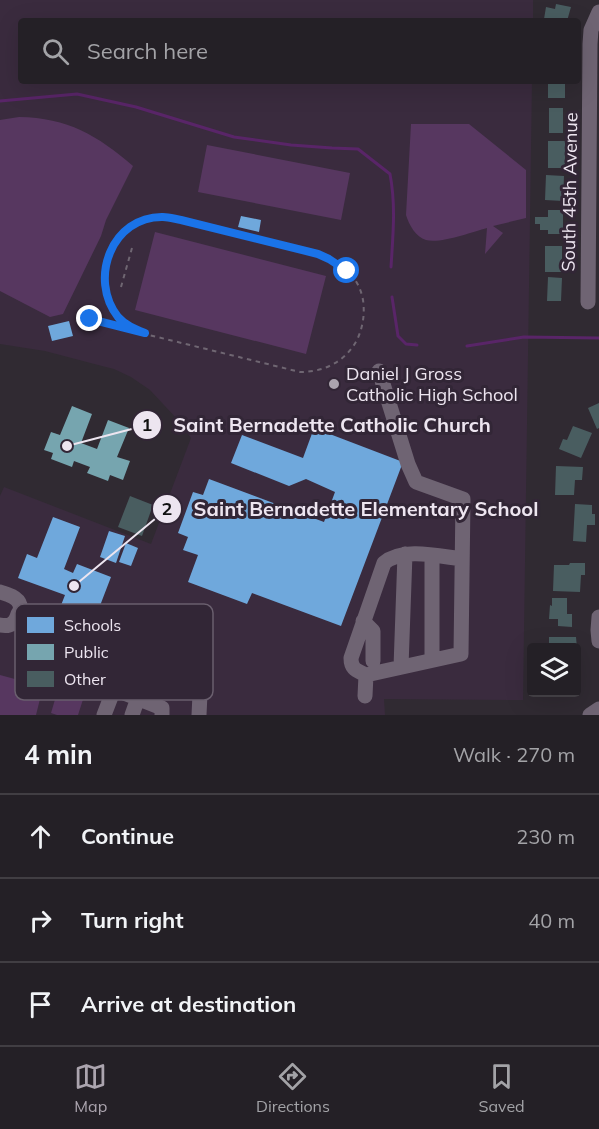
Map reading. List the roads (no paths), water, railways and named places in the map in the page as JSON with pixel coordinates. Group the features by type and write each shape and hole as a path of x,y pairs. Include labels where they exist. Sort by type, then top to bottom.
{"street":[{"name":"South 45th Avenue","path":"588,302 594,228 590,44 591,30 599,12"},
{"path":"380,371 408,464 416,482 463,499 461,654 366,675 356,670 351,664 351,658 384,563 391,558 405,554 462,559"},
{"path":"401,668 405,554"},
{"path":"432,556 432,660"},
{"path":"0,592 13,597 20,604"},
{"path":"599,617 599,641"},
{"path":"363,621 373,631 373,661"},
{"path":"0,625 9,626 15,622"},
{"path":"365,696 366,675"},
{"path":"104,715 110,700"},
{"path":"132,715 138,700"},
{"path":"141,700 162,708 162,715"},
{"path":"199,715 200,700"},
{"path":"590,715 599,710"}],"waterway":[{"path":"0,101 77,94 136,107 234,137 291,145 358,149 390,174 393,209 391,267"},
{"path":"392,297 398,336 406,344 417,345"},
{"path":"467,346 524,337 599,338"}],"place":[{"name":"Daniel J Gross Catholic High School","path":"334,384"},
{"name":"Saint Bernadette Catholic Church","path":"67,446"},
{"name":"Saint Bernadette Elementary School","path":"74,586"}]}
